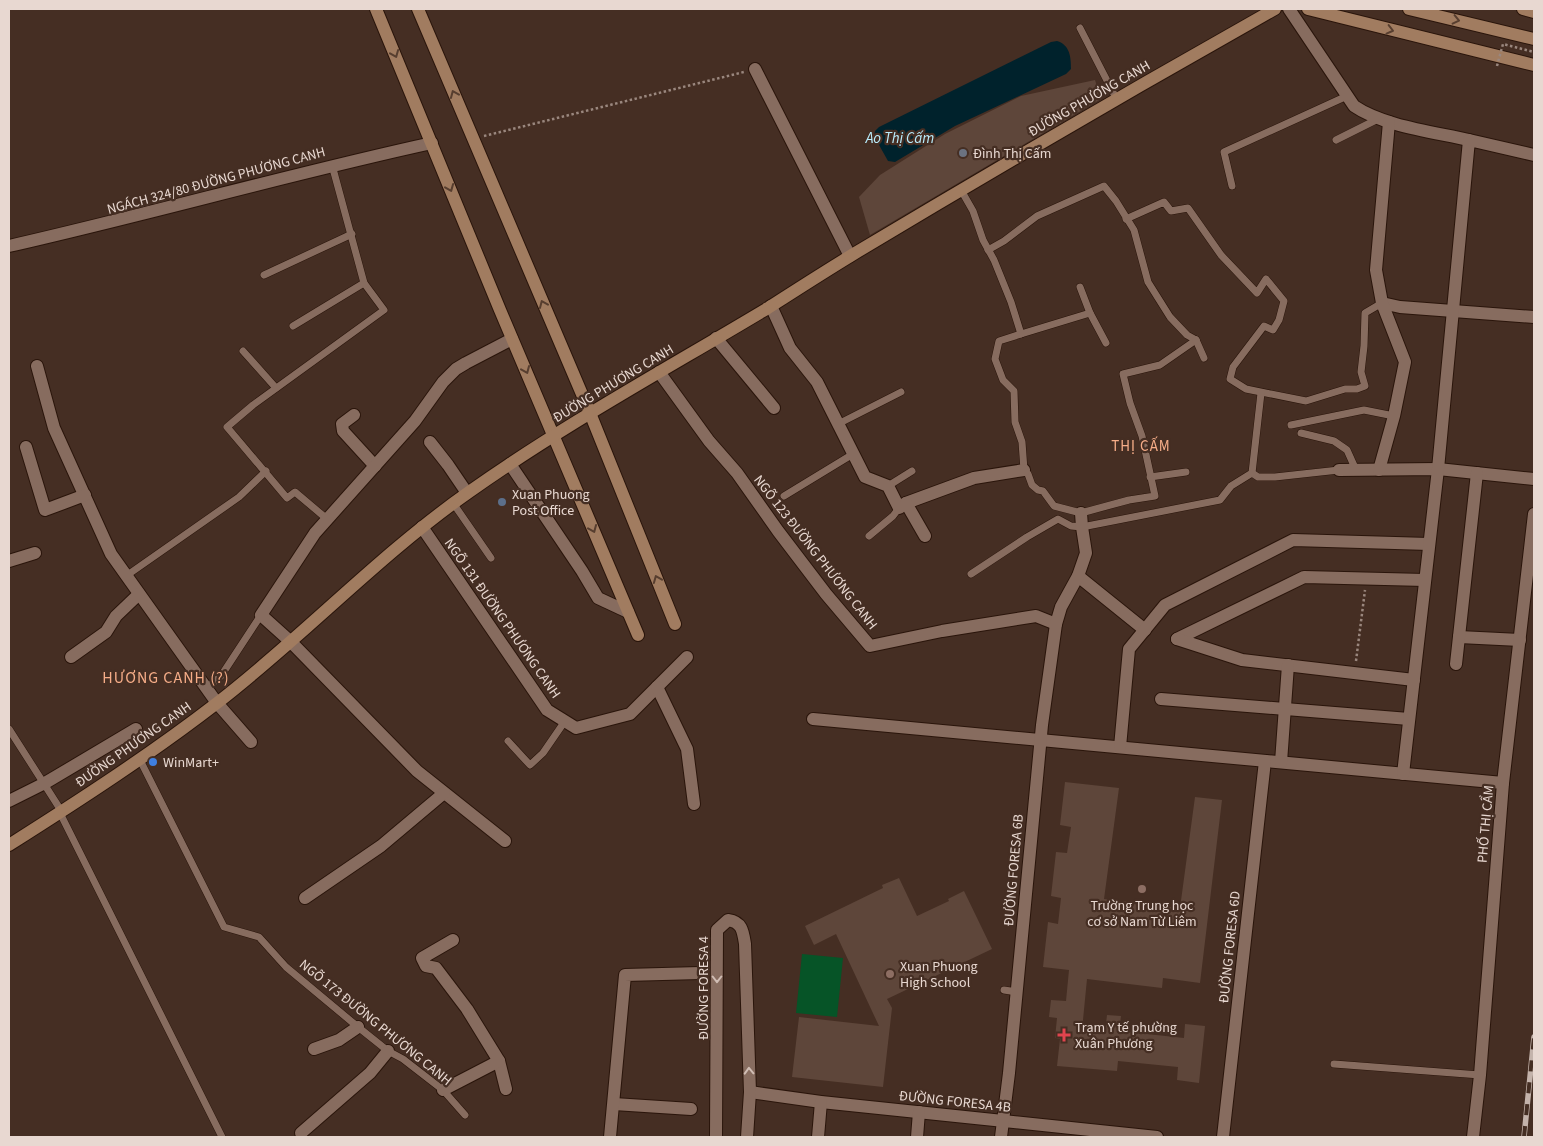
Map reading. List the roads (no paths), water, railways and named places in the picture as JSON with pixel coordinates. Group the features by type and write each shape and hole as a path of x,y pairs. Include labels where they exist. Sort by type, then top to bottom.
{"street":[{"path":"376,9 512,339 638,635"},
{"path":"418,9 590,413 676,624"},
{"name":"ĐƯỜNG PHƯƠNG CANH","path":"9,845 140,760 218,703 422,527 510,464 590,413 850,256 1274,9"},
{"path":"1288,9 1354,106 1364,113 1384,120 1534,154"},
{"path":"1308,9 1344,13 1534,65"},
{"path":"1409,9 1534,39"},
{"path":"1523,9 1534,12"},
{"path":"754,69 850,256"},
{"path":"1379,470 1394,416 1405,362 1382,303 1376,270 1384,120"},
{"path":"1403,774 1438,469 1469,140"},
{"name":"NGÁCH 324/80 ĐƯỜNG PHƯƠNG CANH","path":"9,246 102,225 332,165 432,143"},
{"path":"1382,303 1400,307 1534,317"},
{"path":"770,306 790,348 817,382 865,477 888,486 925,536"},
{"path":"716,338 774,408"},
{"path":"505,841 417,771 261,615 315,533 415,422 434,394 456,369 512,339"},
{"path":"37,366 54,428 111,554 218,703 251,742"},
{"name":"NGÕ 123 ĐƯỜNG PHƯƠNG CANH","path":"660,372 709,441 736,473 826,594 870,646 942,631 1036,616 1056,624"},
{"path":"354,415 342,424 342,431 375,466"},
{"path":"430,442 448,465 466,494"},
{"path":"26,447 45,510 85,495"},
{"path":"510,464 598,598 628,612"},
{"path":"1339,470 1438,469 1534,479"},
{"path":"903,506 974,478 1024,470"},
{"path":"1456,664 1477,473"},
{"name":"ĐƯỜNG FORESA 6B","path":"1001,1137 1041,740 1056,624 1060,606 1078,576 1086,553 1082,512"},
{"name":"PHỐ THỊ CẨM","path":"1473,1137 1480,1075 1503,783 1534,514"},
{"name":"NGÕ 131 ĐƯỜNG PHƯƠNG CANH","path":"422,527 547,710 576,728 630,714 687,657"},
{"path":"1120,747 1130,649 1165,605 1293,540 1429,544"},
{"path":"9,561 36,553"},
{"path":"1078,576 1145,630"},
{"path":"1414,680 1242,660 1178,639 1304,577 1425,580"},
{"path":"71,656 106,632 116,616 139,594"},
{"path":"1459,636 1520,640"},
{"path":"1281,762 1288,665"},
{"path":"657,687 687,749 694,804"},
{"path":"1162,699 1409,719"},
{"path":"813,719 1503,783"},
{"path":"9,801 45,783 136,729"},
{"name":"ĐƯỜNG FORESA 6D","path":"1224,1137 1265,761"},
{"path":"305,898 381,846 444,793"},
{"name":"ĐƯỜNG FORESA 4","path":"716,1137 717,930 728,920 739,923 743,930 745,944 750,1092 748,1137"},
{"path":"452,940 422,958 426,966 436,968 467,1009 499,1061 506,1089"},
{"path":"610,1137 624,975 700,973"},
{"path":"314,1049 340,1040 358,1027"},
{"path":"301,1133 370,1073 388,1051"},
{"path":"443,1090 499,1061"},
{"name":"ĐƯỜNG FORESA 4B","path":"750,1092 821,1102 1156,1137"},
{"path":"818,1137 821,1102"},
{"path":"614,1104 691,1109"},
{"path":"916,1137 919,1112"}],"lane":[{"path":"1080,28 1117,100"},
{"path":"1232,186 1224,152 1347,96"},
{"path":"1336,140 1384,120"},
{"path":"327,519 295,492 287,498 227,427 253,405 384,310 364,283 332,165"},
{"path":"988,250 1004,241 1037,216 1104,186 1134,230 1148,282 1170,317 1187,335 1196,340 1204,358"},
{"path":"961,190 973,211 1011,302 1021,334"},
{"path":"1126,219 1164,202 1171,211 1188,208 1221,254 1257,293 1266,279 1284,301 1279,320 1273,330 1264,326 1233,367 1230,379 1246,389 1306,401 1345,388 1357,389 1365,386 1361,372 1365,313 1382,303"},
{"path":"264,275 352,234"},
{"path":"293,326 364,283"},
{"path":"1080,287 1106,343"},
{"path":"1054,521 1054,506 1043,491 1038,490 1032,484 1024,470 1022,442 1015,422 1014,391 1003,380 995,360 999,341 1090,312"},
{"path":"1054,506 1082,512 1155,496 1142,436 1130,403 1123,374 1160,366 1196,340"},
{"path":"243,351 276,388"},
{"path":"838,424 901,392"},
{"path":"1252,473 1261,393"},
{"path":"1291,425 1364,410 1394,416"},
{"path":"1301,433 1334,441 1347,450 1356,470"},
{"path":"784,496 853,454"},
{"path":"1252,473 1258,477 1275,477 1339,470"},
{"path":"888,486 912,471"},
{"path":"126,576 239,497 266,472"},
{"path":"1150,477 1186,472"},
{"path":"971,574 1058,519 1072,526 1082,527 1220,500 1231,486 1252,473"},
{"path":"453,504 491,558"},
{"path":"869,536 903,506"},
{"path":"207,688 221,676 261,615"},
{"path":"508,741 530,765 543,753 565,721"},
{"path":"9,729 45,783 61,812 222,1137"},
{"name":"NGÕ 173 ĐƯỜNG PHƯƠNG CANH","path":"140,760 224,927 259,937 286,967 388,1051 403,1059 443,1090 465,1115"},
{"path":"1004,990 1017,992"},
{"path":"1334,1064 1480,1075"}],"water":[{"name":"Ao Thị Cấm","path":"1057,41 1065,45 1070,56 1071,69 1066,74 955,126 895,162 888,161 874,136 875,131 879,127 1051,42"}],"railway":[{"path":"1524,1137 1534,1037"}],"place":[{"name":"Đình Thị Cấm","path":"963,153"},
{"name":"Xuan Phuong Post Office","path":"502,502"},
{"name":"WinMart+","path":"153,762"},
{"name":"Trường Trung học cơ sở Nam Từ Liêm","path":"1142,889"},
{"name":"Xuan Phuong High School","path":"890,974"},
{"name":"Trạm Y tế phường Xuân Phương","path":"1064,1035"}],"district":[{"name":"THỊ CẤM","path":"1141,446"},
{"name":"HƯƠNG CANH (?)","path":"166,677"}]}
